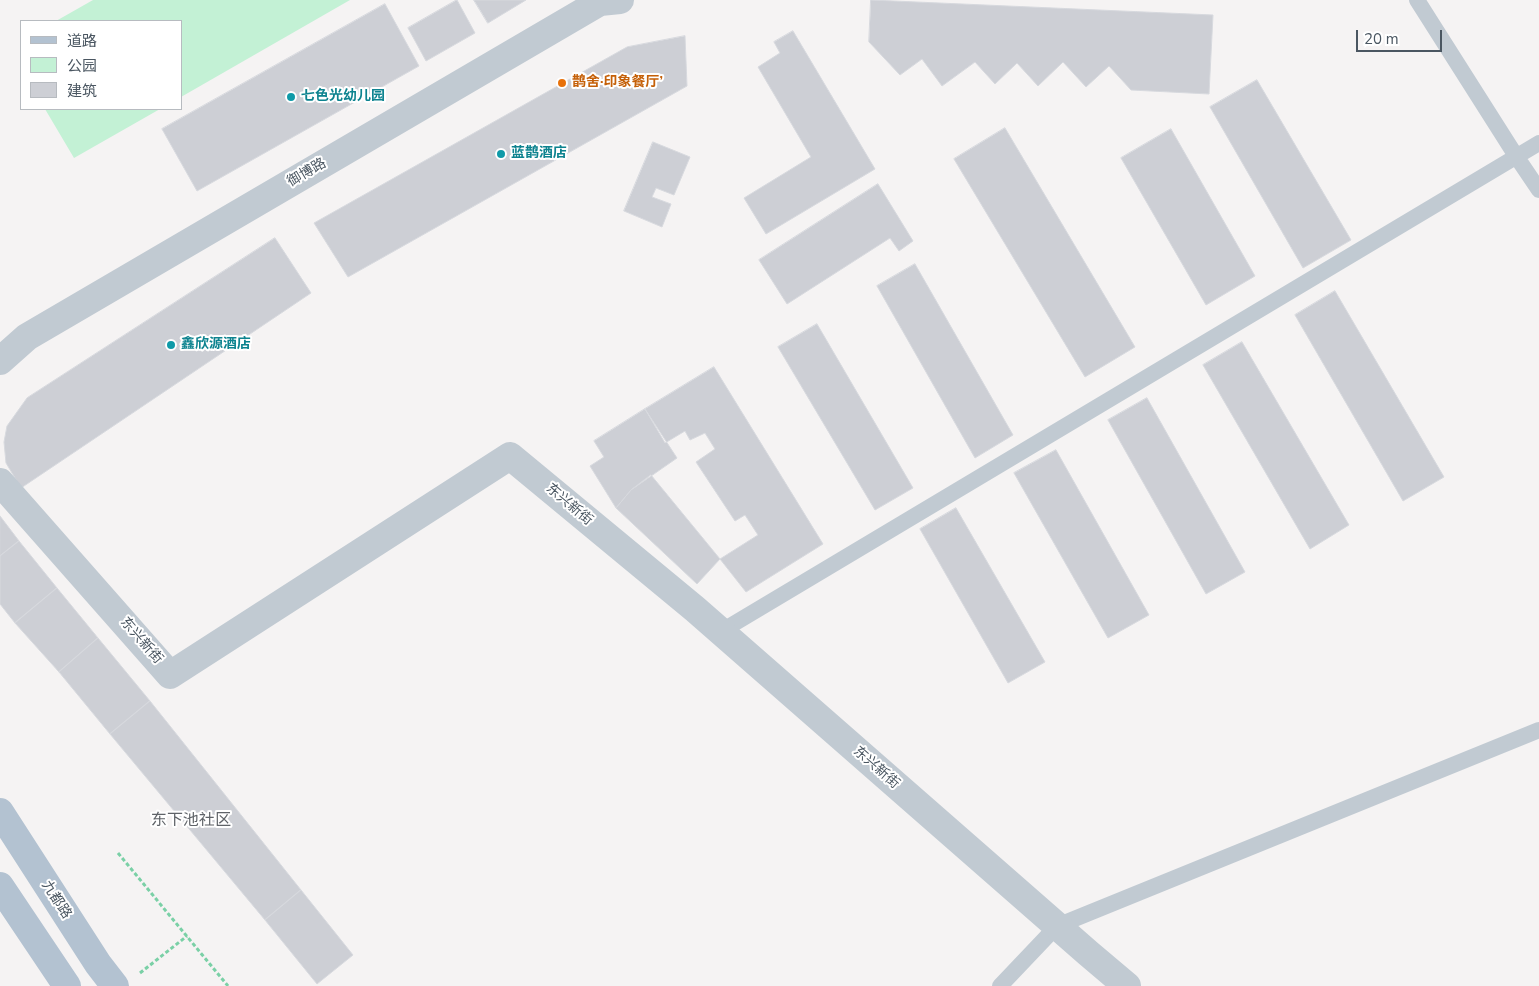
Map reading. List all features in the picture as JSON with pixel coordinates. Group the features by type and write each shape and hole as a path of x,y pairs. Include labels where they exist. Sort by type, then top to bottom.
{"main road":[{"name":"九都路","path":"0,812 98,964 127,980"},
{"path":"0,886 66,986"}],"street":[{"name":"御博路","path":"0,361 28,337 600,2 620,0"},
{"name":"东兴新街","path":"0,482 170,675 510,456 720,632 1127,986"}],"lane":[{"path":"1417,0 1539,190"},
{"path":"720,632 1539,143"},
{"path":"1000,986 1057,926 1539,730"}],"path":[{"path":"118,853 228,986"},
{"path":"127,980 187,936"}],"green space":[{"path":"93,0 350,0 182,96 182,20 58,20"},
{"path":"46,110 158,110 74,158"}],"building":[{"path":"457,0 475,33 426,61 408,28"},
{"path":"474,0 526,0 488,23"},
{"path":"871,0 1213,15 1209,94 1131,90 1109,66 1086,87 1063,62 1038,86 1017,63 995,84 975,62 942,86 922,59 900,75 869,42"},
{"name":"七色光幼儿园","path":"385,4 419,66 197,191 162,129"},
{"path":"793,31 875,169 766,234 744,198 811,157 758,67 780,53 774,42"},
{"name":"蓝鹊酒店","path":"685,36 687,86 348,277 314,223 627,47"},
{"path":"1257,80 1351,240 1303,268 1210,107"},
{"path":"1005,128 1135,347 1085,377 954,159"},
{"path":"1171,129 1255,276 1206,305 1121,158"},
{"path":"653,142 690,157 674,195 656,188 652,197 671,204 662,227 624,211"},
{"path":"878,184 913,241 899,251 890,238 787,304 759,260"},
{"name":"鑫欣源酒店","path":"275,238 311,293 21,488 6,463 4,442 7,426 27,398"},
{"path":"915,264 1013,435 975,458 877,286"},
{"path":"1335,291 1444,477 1403,501 1295,315"},
{"path":"817,324 913,488 875,510 778,347"},
{"path":"1242,342 1349,525 1310,549 1203,365"},
{"path":"714,367 823,544 746,592 720,559 758,535 745,515 735,521 696,462 715,449 705,433 690,440 685,431 665,443 645,409"},
{"path":"1147,398 1245,572 1206,594 1108,420"},
{"path":"645,409 677,458 631,490 616,508 590,466 604,457 594,441"},
{"path":"1056,450 1149,615 1108,638 1014,473"},
{"path":"651,475 720,559 697,584 616,508 631,490"},
{"path":"956,508 1045,662 1008,683 920,529"},
{"path":"0,516 19,541 0,556"},
{"path":"19,541 57,588 15,623 0,604 0,556"},
{"path":"57,588 98,638 59,672 15,623"},
{"path":"98,638 150,701 110,734 59,672"},
{"path":"150,701 301,890 265,920 110,734"},
{"path":"301,890 353,955 317,984 265,920"}],"place":[{"name":"鹊舍·印象餐厅’","path":"562,83"},
{"name":"七色光幼儿园","path":"291,97"},
{"name":"蓝鹊酒店","path":"501,154"},
{"name":"鑫欣源酒店","path":"171,345"}],"district":[{"name":"东下池社区","path":"191,821"}]}
